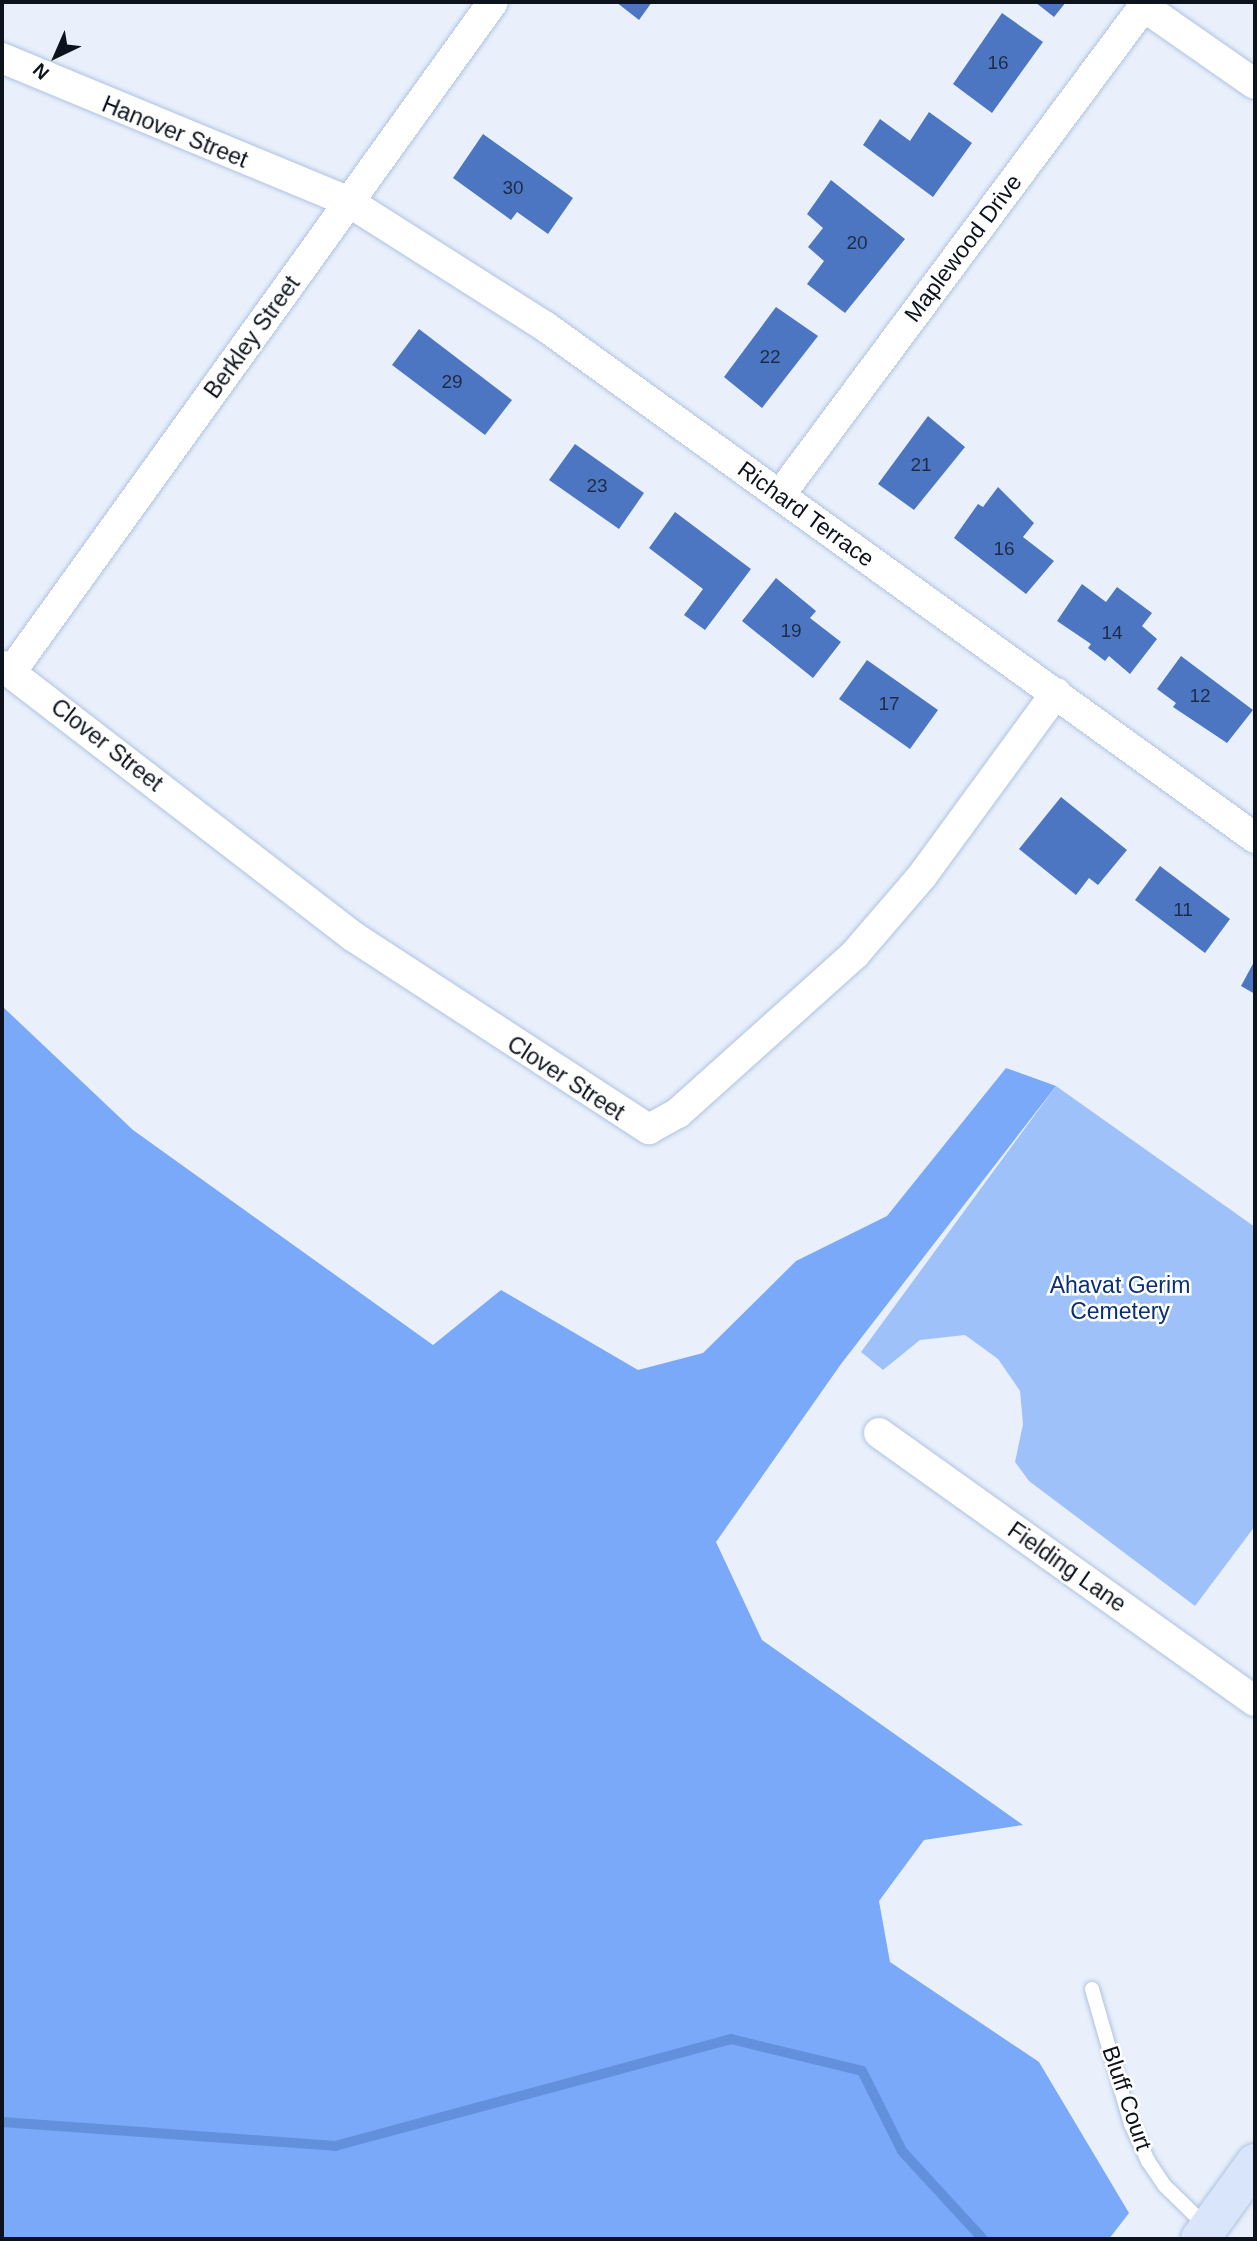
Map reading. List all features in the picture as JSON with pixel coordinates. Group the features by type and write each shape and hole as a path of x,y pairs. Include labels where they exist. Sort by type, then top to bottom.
{"street":[{"name":"Berkley Street","path":"7,669 493,2"},
{"path":"1145,4 1255,84"},
{"name":"Maplewood Drive","path":"780,495 1145,4"},
{"name":"Hanover Street","path":"2,58 349,202"},
{"name":"Richard Terrace","path":"349,202 546,327 1255,838"},
{"name":"Clover Street","path":"7,669 354,937 649,1129 678,1113 855,954 922,876 1056,693"},
{"name":"Fielding Lane","path":"879,1433 1255,1701"},
{"path":"1204,2234 1255,2163"}],"lane":[{"name":"Bluff Court","path":"1093,1989 1131,2124 1148,2161 1204,2234"}],"green space":[{"name":"Ahavat Gerim Cemetery","path":"1056,1086 1255,1227 1255,1526 1195,1606 1029,1481 1015,1462 1023,1424 1020,1391 998,1359 965,1335 920,1340 883,1370 861,1352"}],"shaded area":[{"path":"2,1006 133,1130 433,1345 501,1290 638,1370 703,1353 796,1261 887,1216 1006,1068 1056,1086 841,1364 716,1542 762,1640 1023,1825 924,1840 879,1901 890,1962 1039,2062 1129,2213 1109,2239 2,2239"}],"building":[{"path":"616,2 652,2 639,20"},
{"path":"1035,2 1066,2 1054,17"},
{"path":"1002,13 1043,42 992,113 953,84"},
{"path":"929,112 972,143 933,197 863,145 880,119 910,141"},
{"path":"483,134 573,198 548,234 517,212 511,220 453,178"},
{"path":"831,180 905,239 845,313 807,284 824,261 808,247 823,228 807,214"},
{"path":"776,307 818,336 762,408 724,377"},
{"path":"419,329 512,400 485,435 392,365"},
{"path":"928,416 965,447 914,510 878,484"},
{"path":"575,444 644,493 619,529 549,480"},
{"path":"998,487 1034,523 1023,537 1054,561 1026,594 954,538 978,504 983,507"},
{"path":"675,512 751,569 705,630 684,615 703,589 649,548"},
{"path":"776,578 816,611 810,618 841,642 813,678 742,621"},
{"path":"1082,584 1106,602 1117,587 1152,613 1142,626 1157,639 1130,674 1109,656 1105,661 1088,648 1091,644 1057,621"},
{"path":"1181,656 1253,710 1227,743 1173,707 1176,703 1157,689"},
{"path":"867,660 938,710 910,749 839,699"},
{"path":"1061,797 1127,850 1098,885 1089,878 1076,895 1019,849"},
{"path":"1160,866 1230,919 1205,953 1135,900"},
{"path":"1255,960 1255,994 1241,986"}],"waterway":[{"path":"2,2122 335,2146 731,2039 862,2071 902,2151 983,2239"}]}
